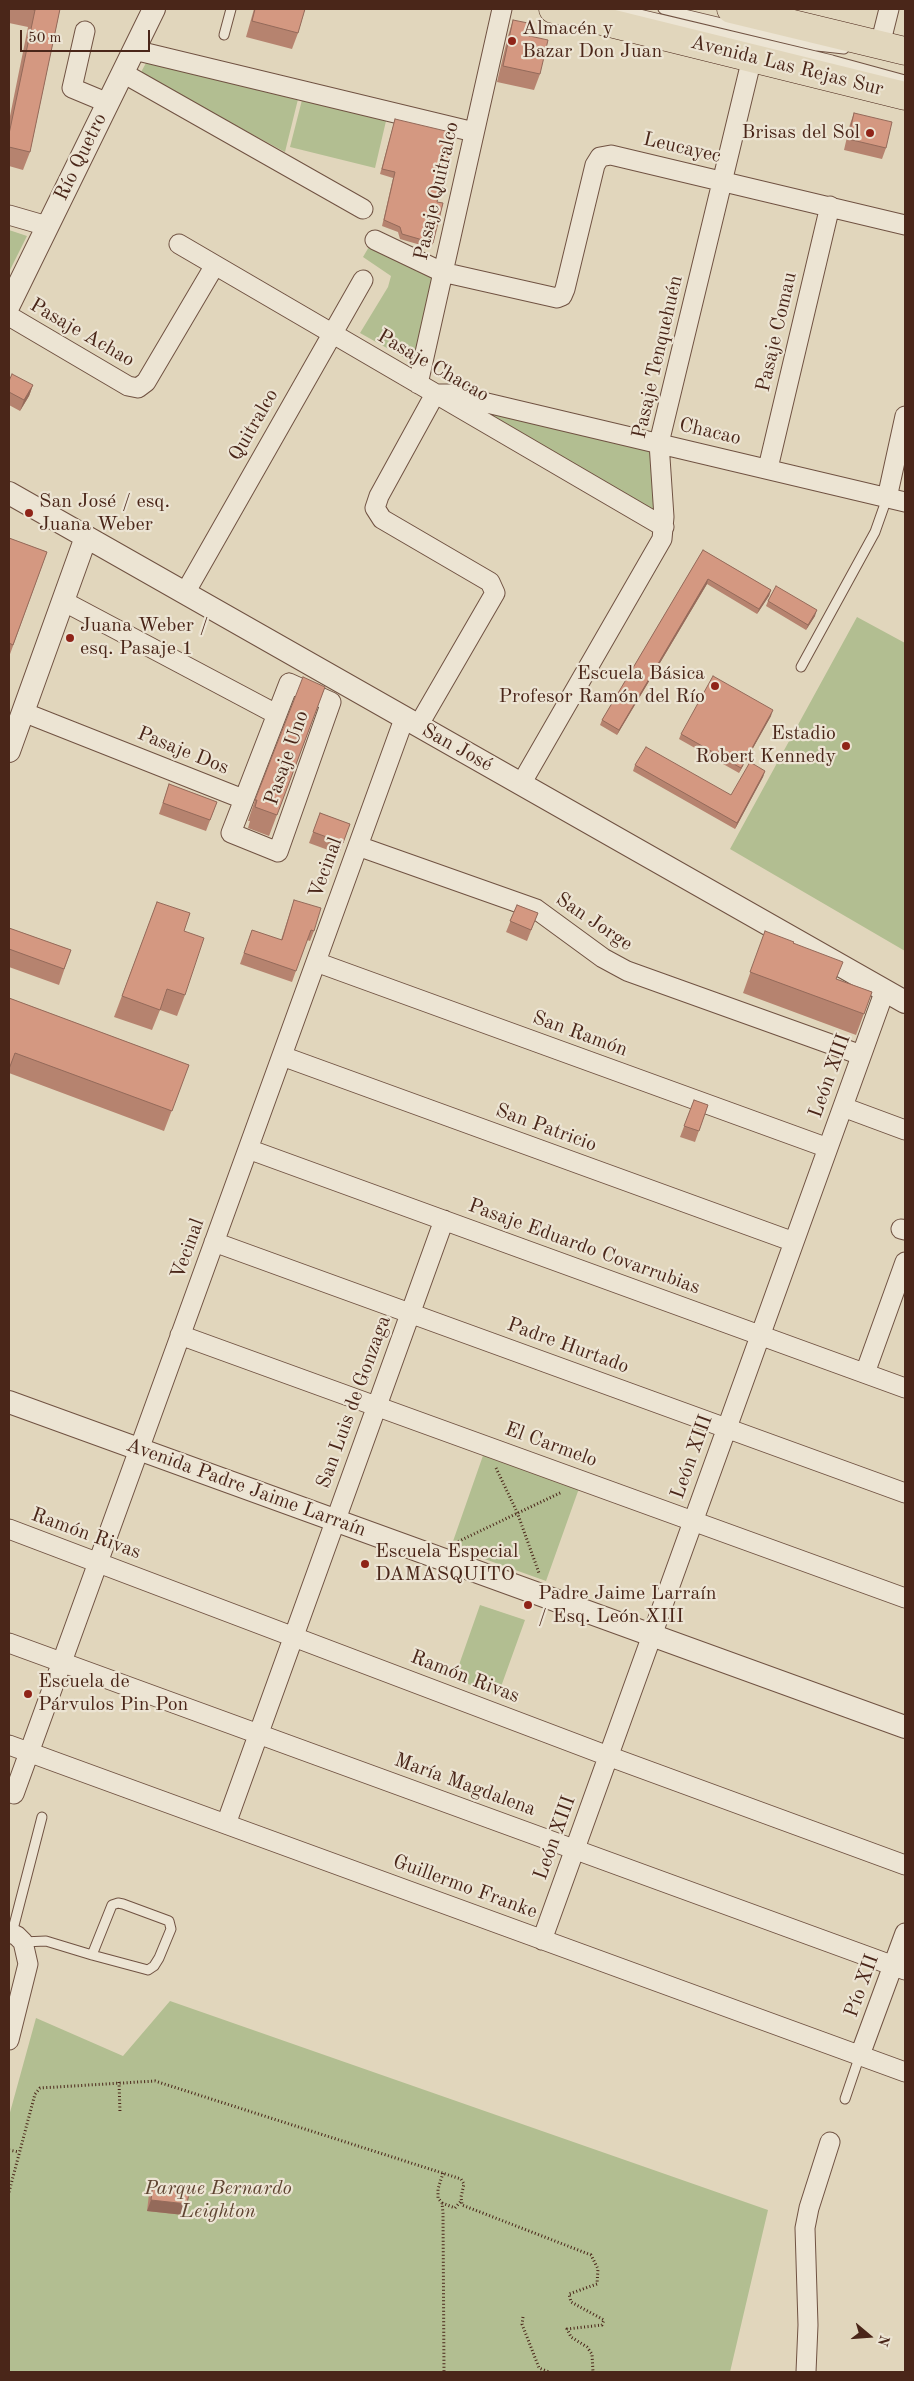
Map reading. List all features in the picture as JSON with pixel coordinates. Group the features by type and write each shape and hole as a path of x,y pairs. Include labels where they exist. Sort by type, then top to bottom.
{"main road":[{"name":"Avenida Las Rejas Sur","path":"553,9 905,96"},
{"path":"731,9 762,12 893,48"}],"street":[{"name":"Río Quetro","path":"9,305 154,9"},
{"name":"Pasaje Quitralco","path":"418,384 502,9"},
{"path":"889,9 893,48"},
{"path":"85,31 72,88 108,103"},
{"path":"134,50 474,132"},
{"name":"Pasaje Tenquehuén","path":"521,784 658,548 664,528 659,443 752,58"},
{"path":"122,73 363,209"},
{"name":"Leucayec","path":"442,272 557,298 564,293 595,165 600,157 610,154 905,225"},
{"name":"Pasaje Comau","path":"768,468 830,206"},
{"path":"9,216 47,226"},
{"path":"375,240 442,272"},
{"name":"Pasaje Chacao","path":"178,244 664,528"},
{"name":"Pasaje Achao","path":"9,316 128,386 138,388 146,382 215,265"},
{"name":"Quitralco","path":"185,593 363,280"},
{"name":"Chacao","path":"435,394 449,394 768,468 905,502"},
{"name":"Vecinal","path":"14,1794 358,846 411,723 495,594 490,582 377,515 375,508 379,496 435,394"},
{"path":"886,498 905,422"},
{"name":"San José","path":"9,494 905,1002"},
{"path":"9,751 86,537"},
{"name":"Pasaje Uno","path":"63,601 276,714 289,683 331,702 278,852 231,833 243,799"},
{"name":"Pasaje Dos","path":"23,712 243,799 276,714"},
{"name":"San Jorge","path":"358,846 536,909 603,958 627,971 862,1055"},
{"name":"San Ramón","path":"316,962 828,1148"},
{"name":"León XIII","path":"542,1940 885,990"},
{"name":"San Patricio","path":"282,1056 794,1242"},
{"path":"843,1107 905,1130"},
{"name":"Pasaje Eduardo Covarrubias","path":"248,1150 905,1388"},
{"name":"San Luis de Gonzaga","path":"226,1824 444,1220"},
{"name":"Padre Hurtado","path":"214,1242 905,1493"},
{"path":"865,1373 905,1262"},
{"name":"El Carmelo","path":"180,1335 905,1598"},
{"name":"Avenida Padre Jaime Larraín","path":"9,1402 905,1728"},
{"name":"Ramón Rivas","path":"9,1529 608,1756 905,1864"},
{"name":"María Magdalena","path":"9,1642 899,1968"},
{"name":"Guillermo Franke","path":"9,1745 905,2072"},
{"name":"Pío XII","path":"860,2055 899,1968 905,1933"},
{"path":"9,2040 27,1973 27,1955 14,1936"},
{"path":"806,2372 808,2325 805,2228 810,2203 830,2142"}],"lane":[{"path":"224,35 232,9"},
{"path":"618,9 832,60 905,80"},
{"path":"662,9 817,46 854,51"},
{"path":"802,667 874,532 886,498"},
{"path":"42,1817 14,1936 46,1941 92,1955 148,1970 154,1966 159,1958 171,1929 169,1921 124,1904 112,1905 92,1955"},
{"path":"845,2099 860,2055"}],"path":[{"path":"486,1446 517,1512 548,1598"},
{"path":"431,1555 517,1512 586,1482"},
{"path":"9,2192 35,2094 40,2088 119,2082 155,2081 461,2179 464,2184 461,2200 455,2208 442,2203 438,2198 438,2189 443,2174"},
{"path":"119,2082 120,2113"},
{"path":"9,2150 19,2152"},
{"path":"461,2200 462,2205 470,2209 591,2255 598,2269 597,2284 569,2294 571,2302 604,2320 602,2325 567,2329 571,2337 587,2347 592,2354 593,2372"},
{"path":"442,2203 444,2372"},
{"path":"523,2317 522,2324 539,2368 549,2372"}],"green space":[{"path":"153,50 301,87 285,152 140,74"},
{"path":"302,100 386,121 375,168 290,147"},
{"path":"9,230 27,236 9,272"},
{"path":"373,240 439,267 419,366 360,333 388,287 391,276 363,257"},
{"path":"449,398 658,450 660,522"},
{"name":"Estadio Robert Kennedy","path":"857,617 905,643 905,951 730,849"},
{"path":"486,1447 582,1480 546,1581 451,1547"},
{"path":"480,1605 525,1620 498,1695 454,1679"},
{"name":"Parque Bernardo Leighton","path":"170,2001 768,2210 730,2372 9,2372 9,2116 36,2018 123,2056"}],"building":[{"path":"30,9 60,9 30,152 9,147 9,134 35,10"},
{"path":"255,9 305,9 298,33 252,21"},
{"path":"513,20 528,23 525,35 548,40 540,74 503,66"},
{"path":"854,113 892,122 886,148 848,139"},
{"path":"395,119 454,133 437,202 443,203 433,243 402,234 400,227 384,220 395,172 382,169"},
{"path":"12,374 33,385 24,400 9,392 9,381"},
{"path":"9,538 47,552 13,645 9,643"},
{"path":"703,550 771,590 759,609 708,579 619,730 602,720"},
{"path":"776,586 817,610 808,625 768,601"},
{"path":"713,676 773,710 741,768 681,734"},
{"path":"303,677 325,687 277,815 255,807 257,800 255,800"},
{"path":"646,747 731,795 750,762 765,771 737,823 635,765"},
{"path":"169,784 217,802 210,820 163,803"},
{"path":"320,813 350,824 343,843 313,832"},
{"path":"294,900 321,908 314,931 311,930 296,971 244,953 252,930 282,940"},
{"path":"157,902 190,913 184,931 204,938 185,995 167,989 160,1010 122,996"},
{"path":"517,905 538,913 531,930 510,921"},
{"path":"9,928 71,950 64,969 9,949"},
{"path":"765,931 843,962 836,979 872,992 864,1014 750,972"},
{"path":"9,998 189,1065 172,1111 15,1053 9,1069"},
{"path":"694,1100 708,1105 699,1131 684,1126"},
{"path":"153,2183 190,2188 187,2204 151,2200"}],"place":[{"name":"Almacén y Bazar Don Juan","path":"512,41"},
{"name":"Brisas del Sol","path":"870,133"},
{"name":"San José / esq. Juana Weber","path":"29,513"},
{"name":"Juana Weber / esq. Pasaje 1","path":"70,638"},
{"name":"Escuela Básica Profesor Ramón del Río","path":"715,686"},
{"name":"Estadio Robert Kennedy","path":"846,746"},
{"name":"Escuela Especial DAMASQUITO","path":"365,1564"},
{"name":"Padre Jaime Larraín / Esq. León XIII","path":"528,1605"},
{"name":"Escuela de Párvulos Pin Pon","path":"28,1694"}]}
